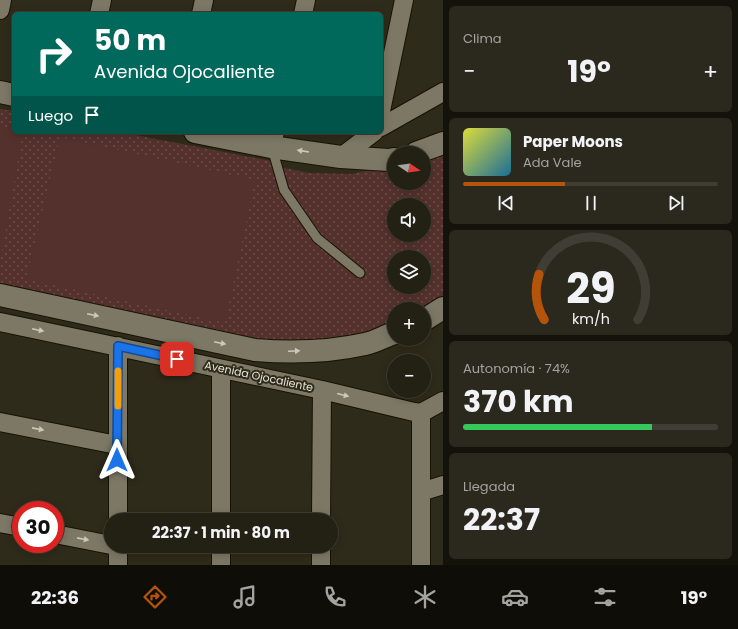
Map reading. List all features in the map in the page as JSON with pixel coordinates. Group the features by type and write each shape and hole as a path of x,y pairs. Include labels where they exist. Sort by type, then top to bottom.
{"main road":[{"path":"0,92 12,95"},
{"path":"218,134 273,139 341,157 387,160"},
{"path":"431,147 443,143"},
{"path":"0,295 255,350 282,352 322,350 367,344 387,335"},
{"path":"431,316 443,308"}],"street":[{"path":"0,10 2,0"},
{"path":"99,12 102,0"},
{"path":"201,12 204,0"},
{"path":"303,12 306,0"},
{"path":"383,101 404,0"},
{"path":"383,126 443,92"},
{"path":"341,157 371,134"},
{"name":"Avenida Ojocaliente","path":"0,322 222,368 421,413"},
{"path":"118,346 118,513"},
{"path":"221,513 222,368"},
{"path":"321,513 322,390"},
{"path":"421,565 421,413 443,401"},
{"path":"0,422 117,444"},
{"path":"421,492 443,485"},
{"path":"0,523 12,525"},
{"path":"64,536 104,544"},
{"path":"118,553 118,565"},
{"path":"221,553 221,565"},
{"path":"320,565 321,553"}],"lane":[{"path":"273,139 284,190 317,238 360,272"}],"shaded area":[{"path":"0,109 12,111 12,134 130,134 276,162 273,173 280,167 309,173 352,174 387,166 387,190 431,190 431,156 443,152 443,298 431,304 431,302 387,302 387,324 369,332 284,345 0,285"},
{"path":"0,127 12,130 12,134 23,134 0,263"},
{"path":"60,137 255,180 225,323 26,279"}],"slow traffic":[{"path":"118,371 118,406"}],"route":[{"path":"117,460 118,346 177,359"}]}
